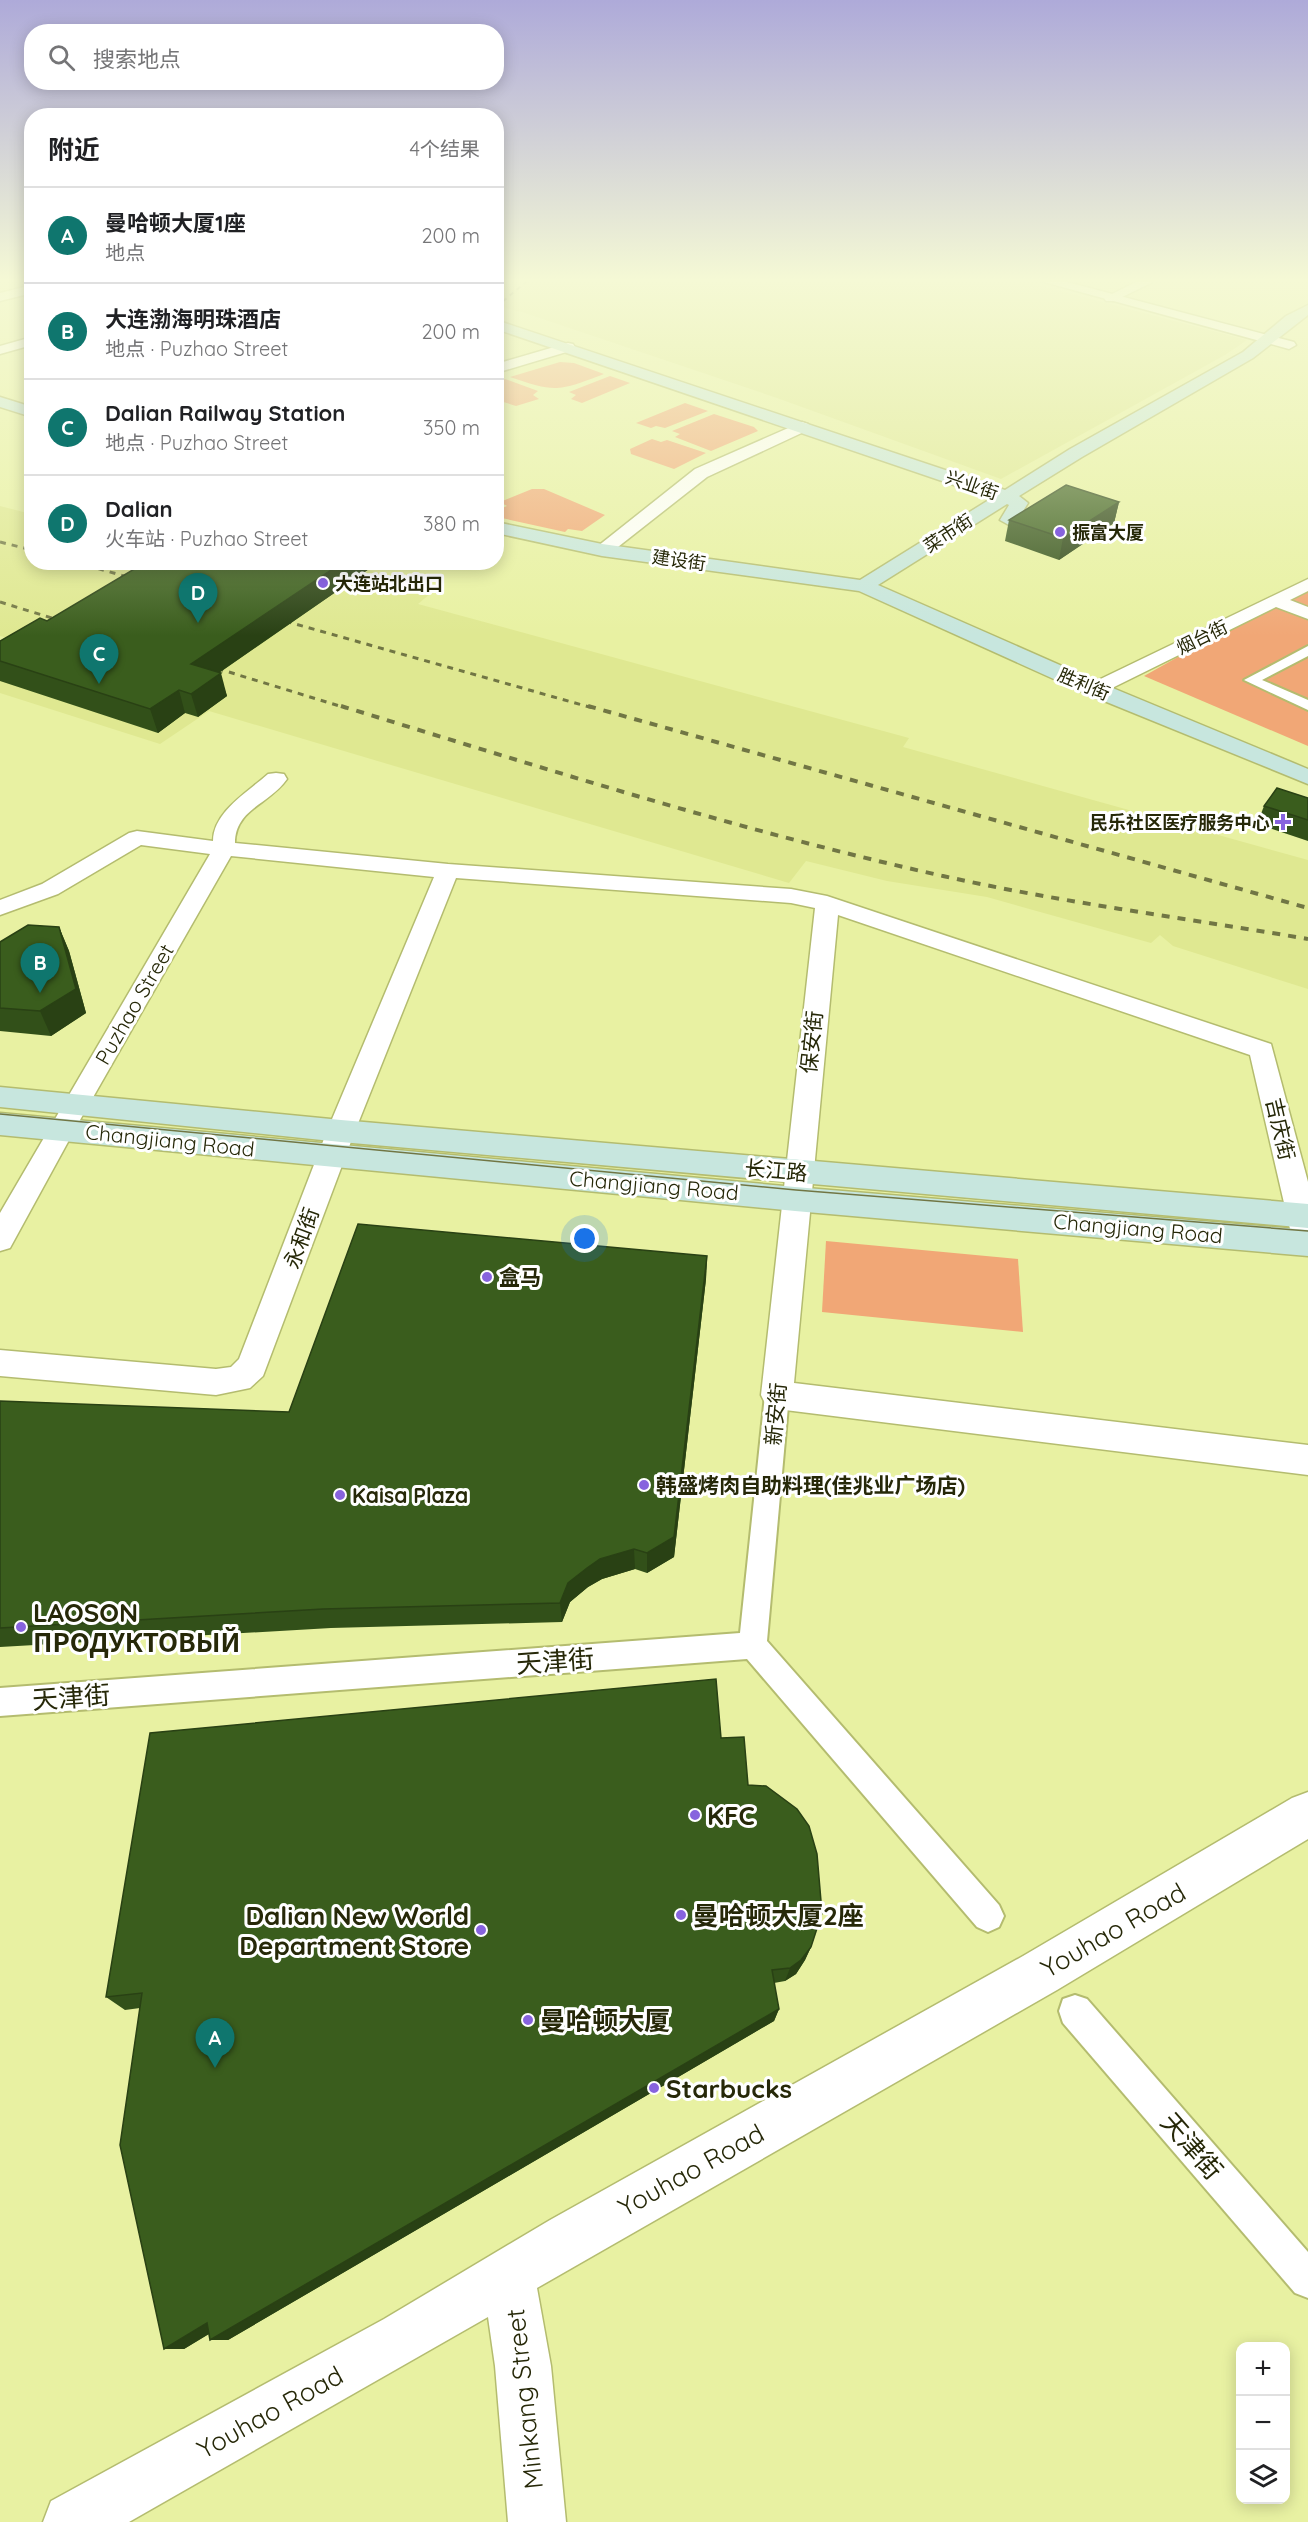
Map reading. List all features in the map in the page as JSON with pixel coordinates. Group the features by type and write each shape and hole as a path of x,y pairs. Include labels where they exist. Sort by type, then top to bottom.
{"main road":[{"name":"兴业街","path":"722,400 1005,496 1018,503 1009,520"},
{"name":"菜市街","path":"879,589 1005,496 1171,400"},
{"path":"1188,409 1203,400"},
{"path":"0,402 24,410"},
{"path":"988,532 1039,501"},
{"name":"建设街","path":"504,529 602,550 879,589"},
{"path":"879,589 937,562"},
{"name":"胜利街","path":"879,589 1100,686 1306,772"},
{"path":"0,1098 68,1117"},
{"name":"Changjiang Road","path":"0,1124 68,1117 337,1144 1306,1229"}],"street":[{"path":"602,550 701,473 802,427"},
{"name":"烟台街","path":"1100,686 1308,584"},
{"path":"1275,600 1308,614"},
{"path":"1308,650 1251,680 1308,706"},
{"name":"Puzhao Street","path":"0,1240 68,1117 224,849 224,829 236,813 276,779"},
{"path":"0,908 50,889 136,838 448,871 791,896 827,903"},
{"name":"永和街","path":"0,1363 216,1382 238,1379 252,1367 337,1144 448,871"},
{"name":"吉庆街","path":"827,903 1262,1050 1306,1229"},
{"name":"保安街","path":"797,1184 827,903"},
{"name":"新安街","path":"753,1645 797,1184"},
{"path":"777,1395 1308,1460"},
{"path":"753,1645 988,1916"},
{"name":"天津街","path":"0,1702 753,1645"},
{"name":"Youhao Road","path":"72,2522 509,2277 569,2239 1040,1973 1308,1814"},
{"name":"天津街","path":"1075,2011 1308,2280"},
{"name":"Minkang Street","path":"509,2277 523,2366 537,2522"}],"shaded area":[{"path":"504,400 537,400 516,406 504,402"},
{"path":"573,400 590,400 582,403"},
{"path":"782,400 1144,400 1001,479"},
{"path":"685,403 708,411 665,428 656,426 651,428 636,423"},
{"path":"714,414 754,427 758,431 711,451 675,437 680,434 672,431"},
{"path":"652,439 661,442 667,440 706,453 674,469 631,454 630,449"},
{"path":"532,489 544,489 605,515 582,531 568,529 565,532 504,519 504,507 507,506 504,504 504,500"},
{"path":"0,506 24,512 24,570 368,570 437,588 418,604 909,738 903,747 1308,860 1308,989 1173,946 1160,935 1151,943 987,897 887,881 806,861 789,883 209,711 160,744 0,693 0,647 12,639 0,636"},
{"path":"1308,584 1308,746 1144,676"},
{"path":"826,1241 1018,1259 1023,1332 822,1312"}],"building":[{"path":"1066,485 1119,502 1063,538 1009,520"},
{"path":"133,570 331,570 191,664 221,673 191,694 179,690 150,709 0,661 0,641 40,618 47,621"},
{"path":"1277,788 1308,798 1308,820 1264,806"},
{"path":"28,925 59,927 76,989 40,1011 0,1008 0,942"},
{"name":"Kaisa Plaza","path":"358,1224 707,1256 674,1537 647,1553 634,1549 600,1559 568,1583 560,1603 323,1609 0,1628 0,1401 289,1412"},
{"path":"716,1679 721,1738 744,1737 748,1785 766,1786 797,1809 809,1826 817,1854 822,1913 811,1947 801,1960 790,1968 772,1970 779,2009 210,2340 207,2323 164,2349 120,2145 142,1993 106,1997 150,1733"}],"tram line":[{"path":"0,1114 796,1190 1308,1231"}],"railway":[{"path":"0,542 24,548"},
{"path":"103,570 138,580"},
{"path":"0,602 68,623"},
{"path":"274,618 593,708"},
{"path":"206,665 346,708"},
{"path":"341,706 716,819 867,858 988,886 1308,939"},
{"path":"588,706 1308,908"}],"place":[{"name":"振富大厦","path":"1060,532"},
{"name":"大连站北出口","path":"323,583"},
{"name":"Dalian","path":"198,623"},
{"name":"Dalian Railway Station","path":"99,684"},
{"name":"民乐社区医疗服务中心","path":"1283,822"},
{"name":"大连渤海明珠酒店","path":"40,993"},
{"name":"盒马","path":"487,1277"},
{"name":"韩盛烤肉自助料理(佳兆业广场店)","path":"644,1485"},
{"name":"Kaisa Plaza","path":"340,1495"},
{"name":"LAOSON ПРОДУКТОВЫЙ","path":"21,1627"},
{"name":"KFC","path":"695,1815"},
{"name":"曼哈顿大厦2座","path":"681,1915"},
{"name":"Dalian New World Department Store","path":"481,1930"},
{"name":"曼哈顿大厦","path":"528,2020"},
{"name":"曼哈顿大厦1座","path":"215,2068"},
{"name":"Starbucks","path":"654,2088"}]}
